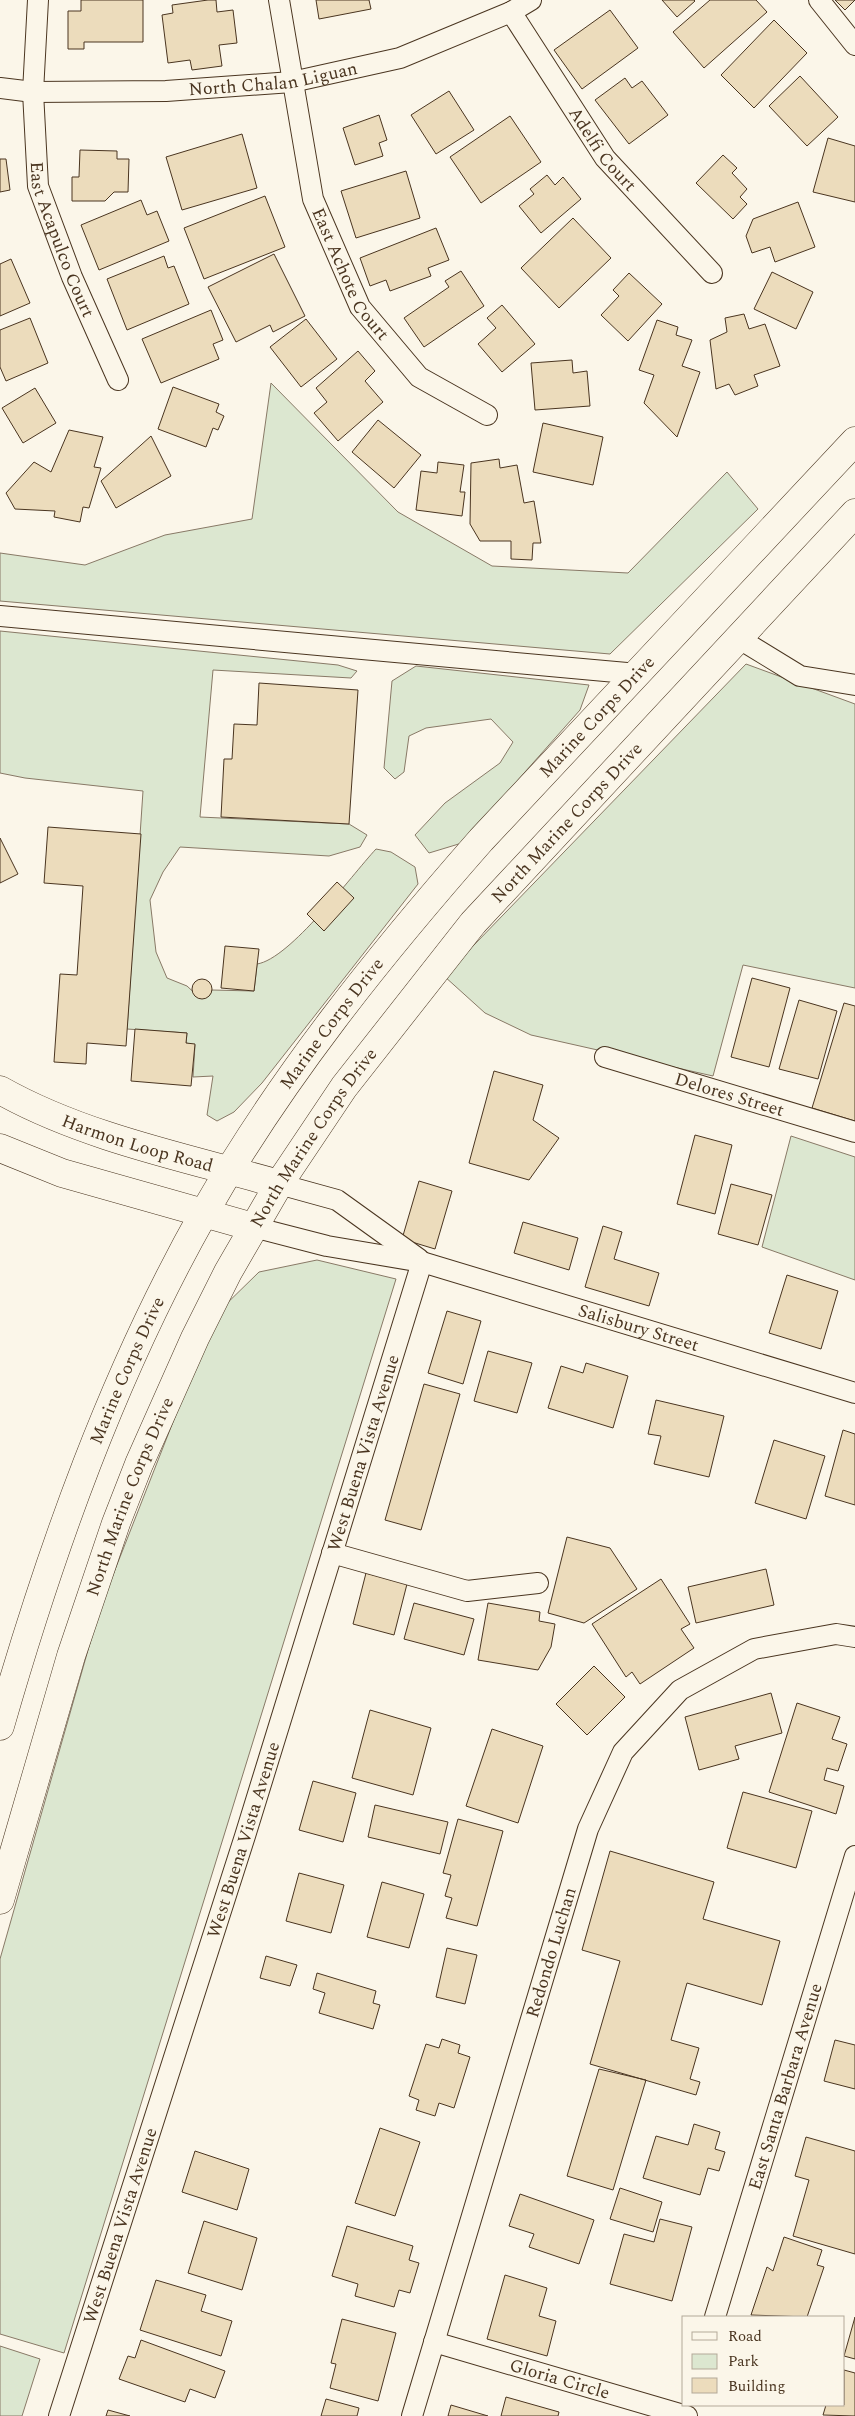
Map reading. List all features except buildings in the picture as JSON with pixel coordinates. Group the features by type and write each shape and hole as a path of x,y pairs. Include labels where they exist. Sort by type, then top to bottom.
{"main road":[{"name":"Marine Corps Drive","path":"0,1726 46,1574 94,1445 152,1316 204,1213 230,1170 304,1059 392,944 482,840 855,441"},
{"name":"North Marine Corps Drive","path":"0,1900 71,1656 116,1523 139,1464 188,1354 253,1227 279,1184 344,1087 473,923 855,513"},
{"name":"Harmon Loop Road","path":"0,1090 28,1106 79,1126 279,1184"},
{"path":"0,1148 62,1174 253,1227"}],"street":[{"name":"East Acapulco Court","path":"38,0 33,92 38,186 72,277 118,380"},
{"name":"East Achote Court","path":"279,0 313,199 360,307 419,377 487,415"},
{"name":"North Chalan Liguan","path":"0,88 33,92 166,91 292,82 400,58 511,12 531,0"},
{"path":"819,0 855,45"},
{"name":"Adelfi Court","path":"511,12 605,158 712,273"},
{"path":"0,616 638,674"},
{"path":"738,638 800,676 855,685"},
{"name":"Delores Street","path":"605,1057 855,1132"},
{"name":"Salisbury Street","path":"279,1184 337,1200 422,1262"},
{"name":"Salisbury Street","path":"253,1227 327,1246 422,1262 855,1393"},
{"name":"West Buena Vista Avenue","path":"59,2416 242,1845 422,1262"},
{"path":"332,1553 467,1591 538,1583"},
{"name":"Redondo Luchan","path":"412,2416 588,1830 623,1752 680,1690 754,1649 836,1634 855,1637"},
{"name":"East Santa Barbara Avenue","path":"715,2316 855,1856"},
{"name":"Gloria Circle","path":"434,2342 686,2416"}],"green space":[{"path":"271,383 398,512 492,566 628,573 727,472 758,509 610,654 0,601 0,553 85,565 165,535 252,519"},
{"path":"0,631 338,665 357,671 351,678 213,670 200,817 349,824 367,835 360,847 329,856 180,847 163,872 150,900 156,952 167,978 187,986 200,998 209,996 212,990 254,991 257,964 271,959 303,933 376,849 391,852 415,867 418,884 262,1083 234,1112 217,1121 207,1115 213,1076 193,1077 195,1045 186,1043 187,1033 127,1029 143,791 25,778 0,773"},
{"path":"746,664 855,704 855,988 743,965 713,1076 531,1035 485,1013 444,976"},
{"path":"416,666 589,685 580,710 462,843 429,853 415,835 445,803 500,763 513,742 491,719 426,728 409,736 404,772 395,779 384,768 392,681"},
{"path":"791,1136 855,1157 855,1280 762,1247"},
{"path":"317,1260 396,1279 64,2353 0,2334 0,1959 100,1608 215,1315 259,1272"},
{"path":"0,2346 40,2359 22,2416 0,2416"}]}
